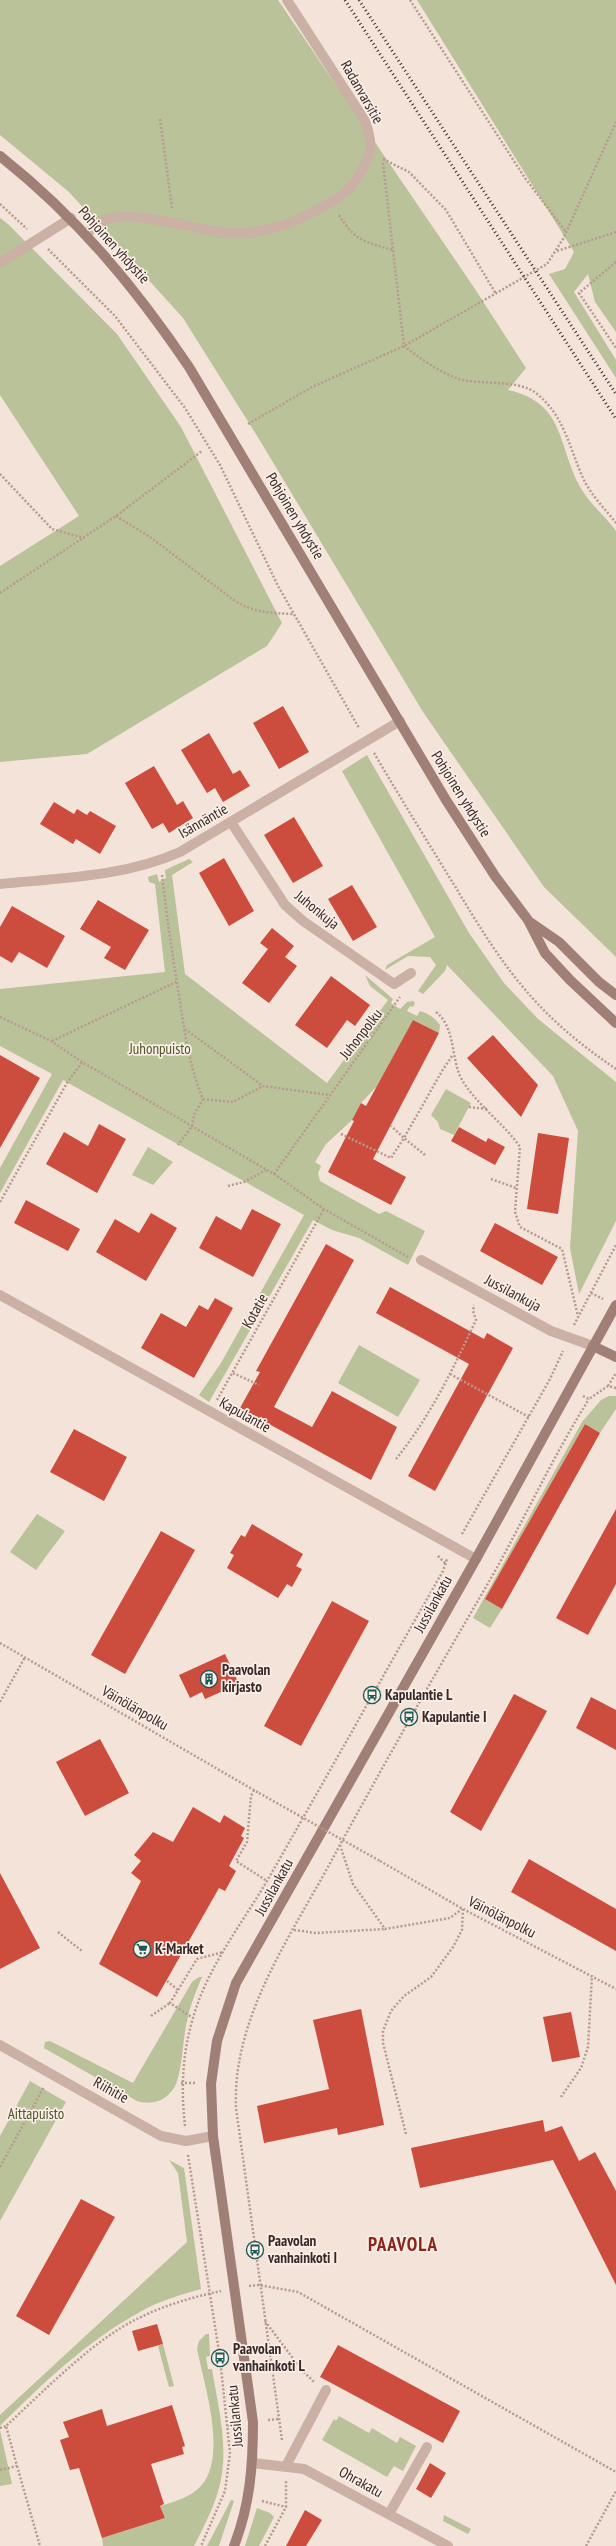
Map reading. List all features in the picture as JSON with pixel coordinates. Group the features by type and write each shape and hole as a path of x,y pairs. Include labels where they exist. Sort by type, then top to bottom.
{"main road":[{"name":"Pohjoinen yhdystie","path":"0,156 86,234 133,289 190,367 400,721 495,876 528,920 545,953 570,980 616,1023"},
{"name":"Pohjoinen yhdystie","path":"528,920 559,942 599,982 616,995"},
{"name":"Jussilankatu","path":"234,2546 245,2515 253,2463 253,2422 213,2136 212,2084 217,2041 236,1983 476,1559 616,1305"},
{"path":"593,1346 616,1357"}],"street":[{"name":"Radanvarsitie","path":"286,0 365,121 370,136 371,154"},
{"path":"86,234 103,220 126,218 174,223 234,234 268,230 296,221 331,202 353,184 371,154"},
{"path":"0,263 70,218"},
{"name":"Isännäntie","path":"0,884 135,869 160,861 231,822 400,721"},
{"name":"Juhonkuja","path":"231,822 285,905 303,921 394,984"},
{"path":"394,984 411,973"},
{"name":"Jussilankuja","path":"421,1260 551,1331 593,1346"},
{"name":"Kapulantie","path":"0,1295 210,1413 476,1559"},
{"name":"Riihitie","path":"0,2045 162,2136 186,2141 213,2136"},
{"path":"286,2466 326,2390"},
{"path":"389,2514 427,2447"},
{"name":"Ohrakatu","path":"253,2463 304,2469 448,2546"}],"path":[{"path":"410,0 525,178 566,232"},
{"path":"160,119 174,223"},
{"path":"248,424 312,387 404,346 517,283 547,264 557,251 616,122"},
{"path":"371,154 409,172 446,210 496,294"},
{"path":"383,159 404,346 428,364 460,379 496,381 535,392 550,406 561,422 584,481 616,524"},
{"path":"331,202 346,227 360,240 393,250"},
{"path":"0,204 38,239 115,316 161,374 185,408 220,465 294,614 367,741 473,915 520,982 537,1003 590,1051 616,1068"},
{"path":"557,251 616,232"},
{"path":"616,262 579,293 616,348"},
{"path":"0,593 116,516 202,451"},
{"path":"0,474 52,529 84,538"},
{"path":"116,516 150,537 235,602 250,610 262,613 294,614"},
{"path":"160,861 167,928 184,1029 194,1078 203,1099"},
{"path":"52,1041 176,982"},
{"name":"Juhonpolku","path":"329,1095 401,999 394,984"},
{"path":"436,1012 442,1017 450,1032 453,1056 462,1078 513,1136 520,1147 515,1212 520,1227 562,1249 578,1316"},
{"path":"0,1017 52,1041 82,1062 274,1174 324,1209 411,1259 421,1260"},
{"path":"184,1029 263,1086 329,1095 274,1174"},
{"path":"341,1134 391,1158 442,1071 453,1056"},
{"path":"0,1202 67,1083 82,1062"},
{"path":"203,1099 233,1102 263,1086"},
{"path":"178,1146 192,1126 194,1115 203,1099"},
{"path":"469,1106 488,1109"},
{"path":"391,1126 425,1155"},
{"path":"228,1186 244,1182 267,1170"},
{"path":"491,1179 516,1188"},
{"name":"Kotatie","path":"210,1413 324,1209"},
{"path":"396,1459 417,1434 450,1374 476,1320 473,1310 482,1293"},
{"path":"233,1373 259,1385"},
{"path":"608,1386 616,1373"},
{"path":"450,1374 529,1417"},
{"path":"265,2546 286,2507 286,2466 238,2132 235,2084 246,2029 255,2004 340,1845 589,1398"},
{"name":"Väinölänpolku","path":"0,1643 463,1909 592,1975 616,1989"},
{"path":"0,1702 25,1657"},
{"path":"254,1790 251,1796 246,1842 236,1861 267,1881"},
{"path":"340,1845 353,1884 385,1929"},
{"path":"294,1930 316,1933 385,1929 450,1918 463,1909"},
{"path":"406,2134 383,2043 383,2031 391,2011 404,1996 431,1977 443,1964 462,1930 463,1909"},
{"path":"58,1932 82,1951"},
{"path":"151,2016 170,2003 197,1959 224,1952"},
{"path":"561,2098 581,2068 588,2047 592,1975"},
{"path":"167,1981 178,1990"},
{"path":"170,2003 193,2018"},
{"path":"0,2167 45,2085"},
{"path":"259,2285 298,2292 616,2472"},
{"path":"0,2428 6,2426 74,2364 116,2332 138,2318 169,2305 208,2294 220,2358 228,2426 230,2465 225,2491 201,2546"},
{"path":"264,2320 301,2370 326,2390"},
{"path":"6,2426 40,2546"},
{"path":"0,2470 17,2466"},
{"path":"586,2546 616,2491"}],"green space":[{"path":"0,0 278,0 473,286 526,368 508,390 527,396 541,405 551,416 558,429 574,474 582,490 616,531 616,957 544,887 423,712 259,439 183,318 69,192 0,135"},
{"path":"417,0 616,0 616,332 595,302 588,274 574,292 616,360 616,378 549,274 565,269 574,252"},
{"path":"0,218 8,224 117,334 181,427 282,623 267,646 87,754 0,762 0,566 79,516 0,395"},
{"path":"367,755 469,933 504,983 538,1019 616,1082 616,1221 579,1294 570,1248 578,1131 553,1076 447,965 445,971 423,994 418,991 436,965 430,957 408,956 385,970 387,965 435,937 342,771"},
{"name":"Juhonpuisto","path":"189,859 193,862 172,875 185,974 327,1083 388,1000 370,986 365,975 393,999 391,1003 400,1009 407,1002 413,1001 415,1003 413,1007 410,1006 407,1011 417,1016 420,1011 426,1013 434,1018 440,1025 439,1033 413,1020 377,1086 361,1103 352,1120 326,1144 315,1162 321,1166 318,1173 320,1181 379,1214 386,1211 425,1231 408,1265 359,1238 332,1230 313,1220 209,1402 199,1395 221,1363 304,1215 63,1080 0,1193 0,1168 52,1074 0,1046 0,989 165,972 155,884 149,882 148,877 157,874 159,882 166,878 165,870"},
{"path":"446,1089 471,1103 454,1135 440,1129 438,1122 431,1115"},
{"path":"148,1147 173,1162 153,1185 132,1175"},
{"path":"359,1345 420,1380 398,1417 338,1383"},
{"path":"609,1396 616,1396 616,1409 600,1433 585,1424 485,1599 502,1609 490,1628 473,1618 582,1422 601,1400"},
{"path":"37,1514 65,1531 36,1570 10,1552"},
{"path":"199,1977 202,1977 188,2015 181,2066 177,2082 170,2093 162,2099 147,2103 137,2101 44,2048 45,2042 50,2041 133,2083 192,1982"},
{"name":"Aittapuisto","path":"30,2081 66,2102 0,2221 0,2136"},
{"path":"169,2160 184,2168 201,2289 177,2296 155,2305 121,2323 84,2349 66,2364 32,2394 0,2426 0,2415 187,2242 178,2173"},
{"path":"206,2334 209,2334 210,2356 206,2357 208,2369 212,2369 217,2397 222,2426 223,2455 218,2492 194,2546 103,2546 102,2538 165,2518 160,2506 176,2501 197,2490 209,2473 213,2457 212,2419 197,2349 199,2341"},
{"path":"163,2344 174,2386 169,2387 158,2346"},
{"path":"339,2416 369,2433 372,2428 397,2443 400,2437 416,2446 403,2471 394,2466 387,2477 322,2440 334,2419 336,2421"},
{"path":"0,2430 12,2484 0,2486"},
{"path":"231,2500 234,2501 219,2546 207,2546"},
{"path":"257,2508 270,2513 274,2517 259,2546 245,2546"},
{"path":"444,2515 471,2529 468,2534 443,2521"}],"building":[{"path":"283,706 309,752 279,769 253,723"},
{"path":"209,733 233,774 240,770 250,786 223,802 215,788 207,793 181,750"},
{"path":"154,766 177,805 183,801 193,818 169,833 163,823 152,829 125,783"},
{"path":"54,802 74,814 77,809 87,815 90,811 116,826 100,854 76,839 73,844 40,824"},
{"path":"294,817 323,866 293,883 264,835"},
{"path":"224,858 254,911 229,926 199,873"},
{"path":"352,885 377,927 353,941 328,899"},
{"path":"98,900 149,930 125,970 104,958 111,947 80,929"},
{"path":"12,906 65,936 47,968 19,952 12,963 0,956 0,927"},
{"path":"272,928 294,946 285,957 297,966 269,1003 242,983 268,949 260,943"},
{"path":"331,976 370,1005 355,1026 347,1020 327,1048 295,1025"},
{"path":"413,1020 439,1033 373,1159 406,1177 391,1205 328,1172 354,1121 352,1120 361,1103 366,1106"},
{"path":"493,1035 538,1085 521,1117 467,1058"},
{"path":"0,1055 40,1078 0,1148"},
{"path":"99,1124 126,1139 97,1193 46,1164 64,1132 88,1146"},
{"path":"459,1127 486,1142 488,1138 505,1147 495,1165 451,1141"},
{"path":"538,1133 569,1138 558,1214 527,1209"},
{"path":"26,1200 80,1229 68,1251 14,1223"},
{"path":"252,1209 281,1224 253,1277 199,1248 216,1216 241,1230"},
{"path":"151,1213 177,1228 146,1281 96,1252 115,1219 139,1233"},
{"path":"495,1223 558,1257 542,1285 480,1251"},
{"path":"326,1244 354,1260 274,1407 312,1427 332,1391 397,1427 371,1480 240,1408 260,1372 256,1371"},
{"path":"390,1287 484,1339 487,1333 513,1348 435,1491 408,1476 469,1364 376,1313"},
{"path":"215,1298 233,1308 194,1378 141,1348 161,1313 186,1327 199,1305 208,1310"},
{"path":"585,1424 600,1433 502,1609 485,1599"},
{"path":"74,1429 127,1457 104,1501 50,1472"},
{"path":"616,1509 616,1584 588,1635 556,1618"},
{"path":"252,1524 303,1554 296,1566 302,1569 292,1587 287,1584 278,1598 227,1568 234,1555 230,1553 241,1535 245,1537"},
{"path":"161,1531 195,1550 125,1674 91,1655"},
{"path":"332,1601 369,1621 301,1746 264,1726"},
{"name":"Paavolan kirjasto","path":"225,1654 239,1684 205,1699 202,1692 190,1698 179,1675"},
{"path":"514,1694 547,1711 481,1831 450,1812"},
{"path":"591,1697 616,1710 616,1750 576,1728"},
{"path":"100,1739 129,1793 85,1816 56,1762"},
{"path":"193,1807 220,1823 224,1815 245,1828 241,1836 244,1838 229,1866 236,1871 225,1891 219,1888 157,1997 99,1964 141,1881 131,1873 141,1861 134,1855 153,1832 173,1842"},
{"path":"529,1859 616,1909 616,1951 511,1892"},
{"path":"0,1873 40,1948 0,1969"},
{"path":"361,2009 384,2125 338,2135 337,2128 264,2143 257,2106 329,2089 313,2020"},
{"path":"571,2012 580,2057 552,2062 543,2017"},
{"path":"543,2120 545,2132 562,2126 579,2161 595,2152 616,2191 616,2285 553,2160 420,2188 411,2148"},
{"path":"81,2199 115,2217 49,2335 16,2316"},
{"path":"157,2324 163,2344 138,2351 132,2331"},
{"path":"338,2345 460,2411 443,2443 320,2377"},
{"path":"172,2405 185,2446 182,2447 184,2454 151,2464 164,2504 160,2506 165,2518 102,2538 79,2468 70,2470 60,2440 69,2437 63,2422 102,2409 107,2426"},
{"path":"430,2463 446,2473 431,2498 416,2489"},
{"path":"305,2510 322,2520 306,2546 286,2546"}],"railway":[{"path":"345,0 616,419"},
{"path":"359,0 616,394"}],"place":[{"name":"Paavolan kirjasto","path":"209,1679"},
{"name":"Kapulantie L","path":"372,1695"},
{"name":"Kapulantie I","path":"409,1717"},
{"name":"K-Market","path":"142,1949"},
{"name":"Paavolan vanhainkoti I","path":"255,2250"},
{"name":"Paavolan vanhainkoti L","path":"220,2358"}],"district":[{"name":"PAAVOLA","path":"403,2244"}]}
